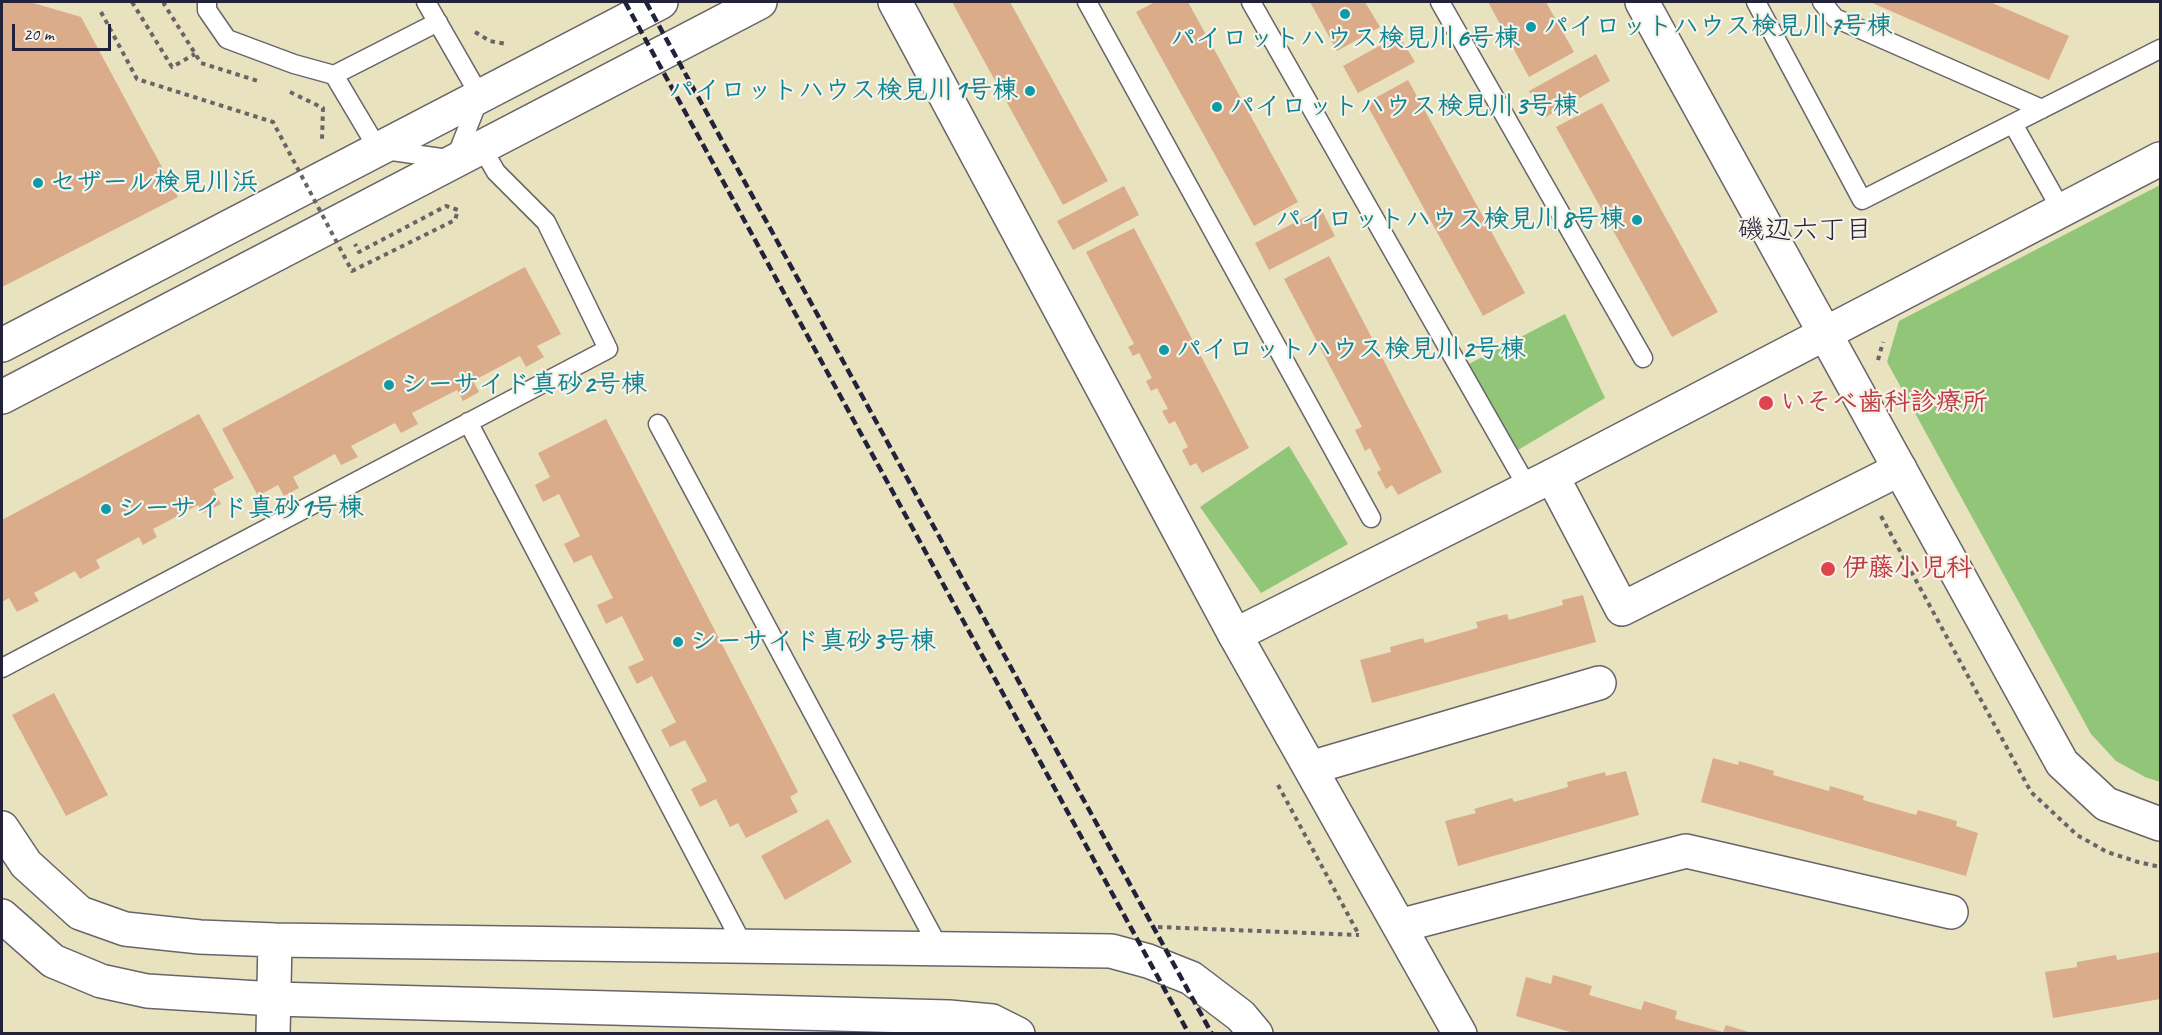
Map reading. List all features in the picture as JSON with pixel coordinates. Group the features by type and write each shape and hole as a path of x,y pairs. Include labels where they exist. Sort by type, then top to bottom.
{"street":[{"path":"2,345 661,2"},
{"path":"2,397 760,2"},
{"path":"895,2 1235,635 1460,1034"},
{"path":"1642,2 2062,764 2106,804 2160,824"},
{"path":"1235,635 1826,335 2160,159"},
{"path":"1540,482 1622,609 1900,469"},
{"path":"1310,768 1599,683"},
{"path":"2,828 26,864 80,913 125,929 200,937 276,940 1111,951 1148,961 1191,978 1241,1016 1256,1034"},
{"path":"1400,926 1686,851 1951,912"},
{"path":"2,916 52,961 101,981 147,991 274,999 949,1017 992,1021 1018,1034"},
{"path":"273,1034 276,940"}],"lane":[{"path":"207,2 207,10 227,39 294,64 334,75 438,22"},
{"path":"426,2 480,96 468,153"},
{"path":"1087,2 1371,518"},
{"path":"1251,2 1540,482"},
{"path":"1440,2 1643,358"},
{"path":"1756,2 1862,200 2160,49"},
{"path":"1822,2 1834,18 2042,109"},
{"path":"2,668 608,349 546,222 496,172 468,153 378,149 334,75"},
{"path":"2013,124 2062,210"},
{"path":"468,422 743,945"},
{"path":"658,424 939,948"}],"path":[{"path":"132,2 172,67 195,54"},
{"path":"101,12 137,80 273,122 352,271 455,220 458,210 446,206 359,252 355,244"},
{"path":"472,30 490,41 504,44 513,42"},
{"path":"1881,370 1878,359 1886,333"},
{"path":"1151,927 1359,935"}],"green space":[{"path":"2160,185 2160,782 2145,777 2116,761 2091,734 1887,362 1899,321"},
{"path":"1565,314 1605,398 1513,453 1467,365"},
{"path":"1289,446 1348,544 1261,593 1200,507"}],"building":[{"path":"2,2 30,2 81,17 178,197 2,287"},
{"name":"パイロットハウス検見川1号棟","path":"952,2 1010,2 1108,181 1063,205"},
{"name":"パイロットハウス検見川3号棟","path":"1155,2 1188,2 1298,202 1254,226 1136,12"},
{"name":"パイロットハウス検見川6号棟","path":"1310,2 1365,2 1380,27 1337,51"},
{"name":"パイロットハウス検見川7号棟","path":"1488,2 1546,2 1574,52 1529,77"},
{"path":"1870,2 1990,2 2069,36 2049,80"},
{"path":"1399,35 1415,62 1358,93 1343,66"},
{"path":"1596,54 1610,81 1544,118 1529,91"},
{"path":"1408,80 1525,293 1483,316 1366,103"},
{"name":"パイロットハウス検見川8号棟","path":"1602,103 1718,312 1672,337 1556,127"},
{"path":"1124,186 1139,215 1073,250 1057,221"},
{"path":"1321,209 1335,236 1269,270 1255,243"},
{"name":"パイロットハウス検見川2号棟","path":"1134,228 1249,448 1202,473 1196,463 1190,466 1182,450 1188,447 1175,421 1169,424 1162,411 1168,409 1157,388 1151,391 1146,381 1152,378 1139,353 1133,356 1128,347 1134,344 1086,252"},
{"path":"1329,256 1442,472 1398,495 1392,485 1386,489 1377,472 1381,470 1370,448 1365,451 1355,430 1362,427 1284,279"},
{"name":"シーサイド真砂2号棟","path":"525,267 561,334 537,346 544,357 526,367 520,356 473,381 479,392 463,401 457,390 412,413 418,424 401,433 395,423 351,446 358,457 341,465 335,454 293,477 299,488 284,496 278,485 258,496 222,429"},
{"name":"シーサイド真砂1号棟","path":"199,414 234,478 213,489 221,504 203,513 198,505 153,529 157,537 143,545 139,537 96,560 100,568 80,579 75,571 34,593 39,601 17,612 9,598 2,602 2,520"},
{"name":"シーサイド真砂3号棟","path":"606,419 798,792 790,797 798,812 746,838 738,823 730,827 716,799 700,807 691,789 707,781 685,740 670,747 661,730 676,722 652,676 637,684 628,667 644,660 622,616 606,624 597,605 613,598 591,555 574,563 564,544 580,536 559,494 543,502 535,485 550,477 538,453"},
{"path":"1583,595 1596,642 1372,703 1360,660 1391,652 1390,647 1423,638 1425,643 1478,628 1476,622 1507,614 1509,620 1563,605 1562,600"},
{"path":"54,693 108,795 66,816 12,715"},
{"path":"1713,758 1738,765 1739,761 1774,771 1773,775 1829,791 1830,786 1864,796 1863,800 1916,815 1918,810 1957,821 1956,826 1978,833 1966,876 1701,802"},
{"path":"1626,771 1639,815 1458,866 1445,821 1476,813 1474,809 1512,798 1514,802 1568,787 1567,782 1605,772 1606,776"},
{"path":"828,819 852,862 785,900 761,856"},
{"path":"2160,952 2160,999 2053,1018 2045,972 2077,967 2077,962 2116,955 2117,960"},
{"path":"1553,975 1592,986 1589,995 1641,1010 1644,1001 1677,1011 1675,1019 1723,1032 1726,1025 1755,1034 1577,1034 1516,1016 1526,977 1551,984"}],"railway":[{"path":"625,2 1189,1034"},
{"path":"646,2 1212,1034"}],"place":[{"name":"パイロットハウス検見川6号棟","path":"1345,14"},
{"name":"パイロットハウス検見川7号棟","path":"1531,27"},
{"name":"パイロットハウス検見川1号棟","path":"1030,91"},
{"name":"パイロットハウス検見川3号棟","path":"1217,107"},
{"name":"セザール検見川浜","path":"38,183"},
{"name":"パイロットハウス検見川8号棟","path":"1637,220"},
{"name":"パイロットハウス検見川2号棟","path":"1164,350"},
{"name":"シーサイド真砂2号棟","path":"389,385"},
{"name":"いそべ歯科診療所","path":"1766,403"},
{"name":"シーサイド真砂1号棟","path":"106,509"},
{"name":"伊藤小児科","path":"1828,569"},
{"name":"シーサイド真砂3号棟","path":"678,642"}],"district":[{"name":"磯辺六丁目","path":"1805,231"}]}
